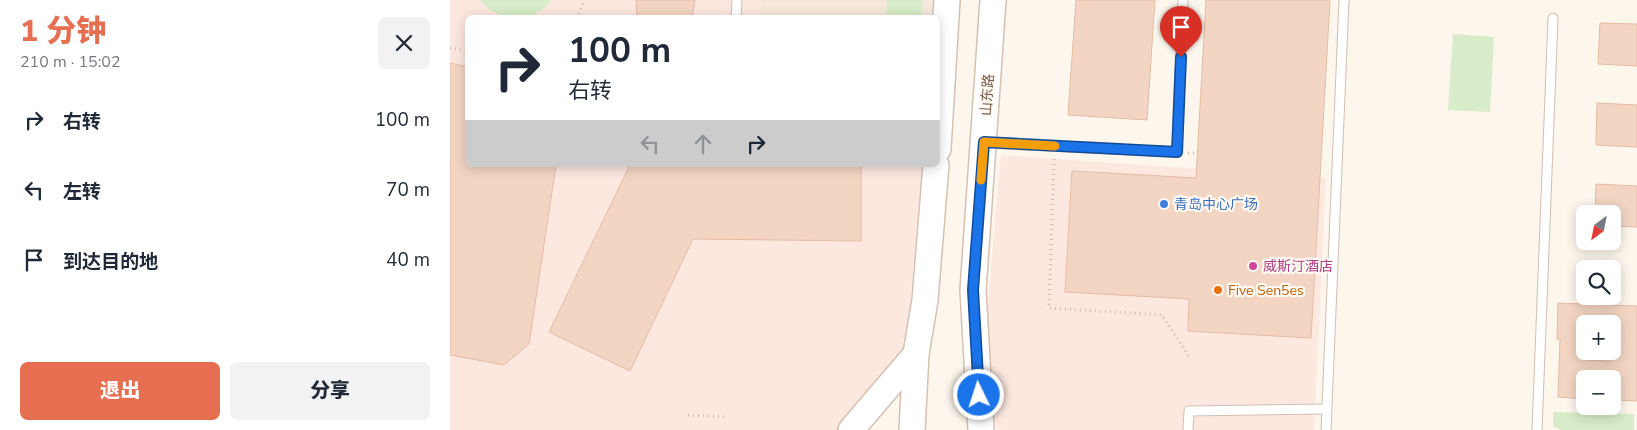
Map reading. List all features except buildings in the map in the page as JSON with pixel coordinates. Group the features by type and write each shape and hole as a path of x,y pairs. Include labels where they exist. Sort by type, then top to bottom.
{"main road":[{"path":"940,116 947,0"},
{"name":"山东路","path":"982,430 973,290 993,0"},
{"path":"912,430 916,354 925,300 936,167"},
{"path":"851,430 916,354"}],"lane":[{"path":"736,15 737,0"},
{"path":"984,142 1177,152 1184,0"},
{"path":"1326,430 1344,0"},
{"path":"1537,430 1553,18"},
{"path":"1188,430 1189,411 1326,409"}],"path":[{"path":"578,15 585,0"},
{"path":"450,48 465,50"},
{"path":"1055,146 1049,308 1162,315 1190,358"},
{"path":"688,415 727,417"}],"shaded area":[{"path":"450,0 761,0 760,15 465,15 465,167 922,167 905,364 855,430 450,430"},
{"path":"761,0 935,0 934,15 760,15"},
{"path":"1001,155 1326,178 1314,430 1001,430 997,427 981,383"}],"green space":[{"path":"480,0 551,0 544,8 531,15 503,15 487,8"},
{"path":"887,0 923,0 921,15 886,15"},
{"path":"1453,34 1494,37 1490,112 1448,110"},
{"path":"1553,412 1576,413 1576,415 1634,414 1634,430 1562,430 1553,426"}],"slow traffic":[{"path":"981,180 984,142 1055,146"}],"place":[{"name":"青岛中心广场","path":"1164,204"},
{"name":"威斯汀酒店","path":"1253,266"},
{"name":"Five Sen5es","path":"1218,290"}],"route":[{"path":"979,395 973,290 984,142 1177,152 1181,57"}]}
